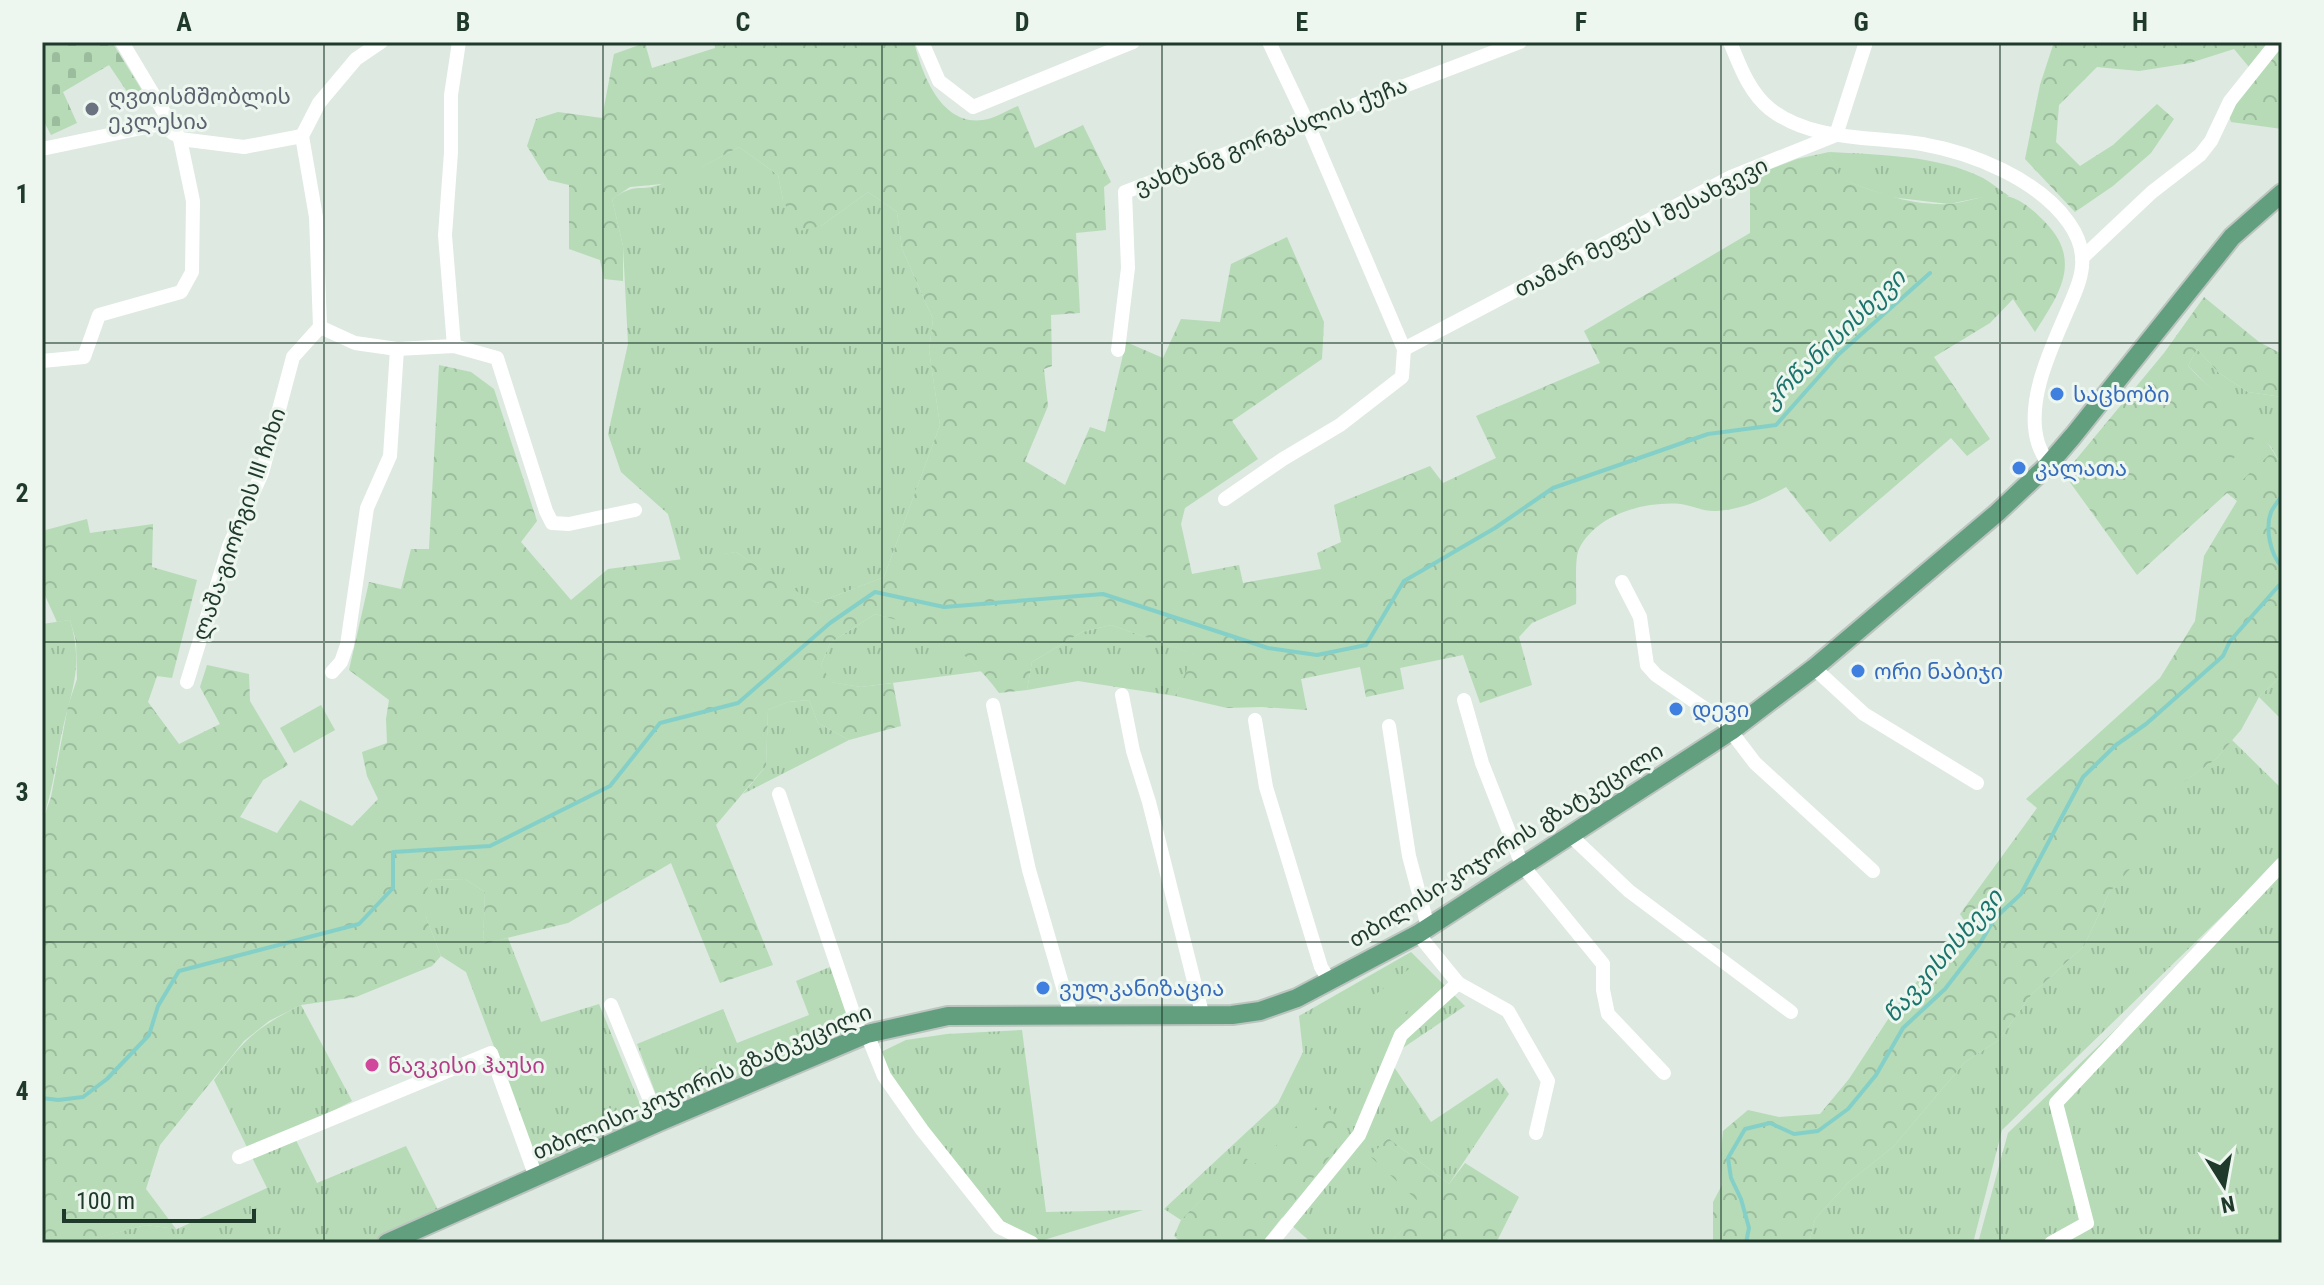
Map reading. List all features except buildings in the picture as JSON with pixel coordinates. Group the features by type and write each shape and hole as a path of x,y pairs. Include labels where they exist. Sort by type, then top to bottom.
{"main road":[{"name":"თბილისი-კოჯორის გზატკეცილი","path":"387,1243 864,1035 948,1016 1203,1017 1260,1011 1330,982 1423,930 1731,731 1814,668 1997,513 2048,465 2232,237 2282,193"}],"street":[{"path":"42,361 84,357 99,315 181,292 192,272 193,201 180,139 122,42"},
{"path":"381,42 356,59 319,103 302,136 316,217 320,327 355,343 397,349 454,346 497,358 552,523 569,524 635,510"},
{"path":"454,346 445,235 451,152 451,95 459,42"},
{"path":"922,42 939,81 973,107 1133,42"},
{"path":"1225,499 1340,425 1402,377 1404,349 1307,122 1269,42"},
{"name":"ვახტანგ გორგასლის ქუჩა","path":"1118,350 1128,268 1125,192 1520,42"},
{"path":"1730,42 1754,93 1786,119 1836,135 1922,144 1976,158 2006,172 2045,199 2067,221 2079,240 2082,258 2075,293 2046,359 2038,393 2035,424 2038,442 2048,465"},
{"path":"1836,135 1866,42"},
{"path":"2082,258 2152,192 2200,155 2211,141 2230,101 2277,42"},
{"path":"42,149 161,124 180,139 244,147 302,136"},
{"name":"თამარ მეფეს I შესახვევი","path":"1404,349 1731,177 1836,135"},
{"name":"ლაშა-გიორგის III ჩიხი","path":"187,682 229,546 262,473 293,357 320,327"},
{"path":"332,672 341,662 347,645 367,508 390,456 397,349"},
{"path":"1622,582 1640,617 1647,665 1656,675 1723,721 1755,763 1873,871"},
{"path":"1814,668 1864,714 1977,783"},
{"path":"1122,695 1133,751 1149,802 1203,1017"},
{"path":"1464,700 1482,763 1522,865 1603,964 1603,990 1608,1014 1664,1073"},
{"path":"993,705 1029,870 1071,1015"},
{"path":"1255,720 1266,787 1321,967 1330,982"},
{"path":"1389,726 1423,930 1458,983 1508,1011 1548,1081 1536,1133"},
{"path":"779,794 864,1035 884,1076 931,1142 999,1227 1032,1243"},
{"path":"1569,834 1629,891 1791,1012"},
{"path":"2051,1243 2087,1223 2056,1103 2282,864"},
{"path":"1271,1243 1359,1135 1401,1035 1458,983"},
{"path":"611,1005 659,1122"},
{"path":"239,1157 491,1053 536,1177"}],"green space":[{"path":"42,42 112,42 143,92 132,99 109,65 63,92 77,123 51,135 42,118"},
{"path":"714,42 914,42 928,82 945,106 956,115 968,120 983,120 1018,106 1035,148 1083,125 1111,182 1104,187 1106,230 1076,233 1080,313 1051,315 1052,366 1044,369 1048,406 1025,461 1065,485 1090,427 1105,432 1126,342 1163,358 1181,319 1220,322 1231,264 1287,237 1324,322 1322,359 1232,421 1258,459 1185,508 1181,524 1192,574 1239,565 1243,583 1321,569 1317,553 1341,542 1334,505 1430,466 1443,483 1496,458 1476,416 1600,363 1584,331 1750,233 1750,177 1797,159 1829,152 1841,179 1907,200 1949,204 1995,195 2015,199 2034,211 2056,236 2063,250 2063,277 2059,291 2035,332 2013,299 1990,323 1934,357 1990,439 1967,456 1951,438 1830,542 1786,487 1753,503 1727,510 1708,511 1681,504 1652,505 1609,519 1587,537 1577,554 1576,604 1532,623 1519,637 1532,685 1480,703 1463,655 1400,668 1404,689 1366,697 1360,667 1301,679 1307,710 1227,708 1175,696 1194,654 1111,625 1082,632 1032,662 1027,690 999,693 973,664 945,642 913,626 875,614 830,643 821,665 831,682 861,687 893,683 901,726 849,740 818,723 809,700 788,702 768,710 766,766 716,825 773,965 720,983 671,863 568,923 483,944 485,892 465,879 432,880 423,898 427,920 441,956 432,966 356,997 301,1005 269,1021 244,1041 160,1145 146,1189 176,1229 146,1225 88,1240 87,1243 46,1243 42,1223 42,822 51,797 68,706 77,679 76,641 70,620 57,622 42,589 42,531 87,519 90,533 153,524 152,567 197,580 172,678 157,676 148,702 179,744 220,724 200,687 207,665 249,674 250,701 288,765 263,780 240,817 277,833 300,800 352,826 378,799 367,776 362,752 387,743 389,700 349,670 369,582 401,589 411,549 429,549 439,365 471,372 494,389 537,521 521,542 571,600 608,569 736,552 817,603 884,577 940,425 929,350 933,319 902,249 897,212 868,192 821,226 799,231 783,200 778,175 739,147 702,167 693,181 630,187 612,199 623,246 623,281 604,279 600,260 569,249 569,185 548,180 527,146 536,119 558,112 602,118 614,54 645,43 652,68 715,48"},
{"path":"2054,42 2282,42 2282,129 2231,122 2224,101 2249,67 2234,49 2190,63 2139,71 2097,67 2059,105 2056,142 2080,166 2113,145 2157,104 2174,119 2151,153 2113,186 2075,212 2025,159 2040,85"},
{"path":"739,147 778,175 783,200 821,226 868,192 897,212 902,249 933,319 929,350 940,425 884,577 817,603 736,552 681,561 668,514 621,472 608,434 628,344 623,246 612,199 632,189 659,185 680,177"},
{"path":"1829,152 1928,160 1966,170 2009,196 1949,204 1890,197 1840,179"},
{"path":"2204,297 2259,342 2282,354 2282,397 2248,392 2219,373 2197,349 2188,366 2260,433 2278,460 2282,460 2282,675 2259,697 2241,730 2216,759 2160,799 2162,832 2109,893 2084,946 2031,995 1999,1040 1965,1062 1893,1147 1849,1182 1815,1219 1809,1243 1713,1243 1713,1202 1722,1185 1723,1131 1748,1110 1779,1117 1820,1114 1849,1079 1898,1004 1966,923 1960,914 2037,808 2026,799 2160,678 2195,621 2204,556 2237,501 2227,493 2137,575 2064,474 2164,353"},
{"path":"2197,349 2219,373 2248,392 2282,397 2282,460 2279,461 2271,447 2188,366"},
{"path":"2255,438 2270,454 2235,487 2220,471"},
{"path":"875,614 937,635 954,645 983,671 861,687 830,682 821,665 830,643"},
{"path":"70,620 76,668 42,822 42,624"},
{"path":"1111,625 1195,654 1175,696 1078,681 1027,690 1032,662 1082,632"},
{"path":"2282,675 2282,720 2259,697"},
{"path":"809,700 818,723 849,740 743,794 766,766 768,710 788,702"},
{"path":"321,705 335,730 294,753 280,728"},
{"path":"2232,740 2282,789 2282,858 2002,1130 1973,1243 1809,1243 1815,1219 1849,1182 1893,1147 1965,1062 1999,1040 2031,995 2084,946 2109,893 2134,862 2159,799 2216,759"},
{"path":"2282,869 2282,1243 1978,1243 2008,1133"},
{"path":"465,879 485,892 483,943 508,938 541,1022 599,1004 646,1119 540,1169 466,972 441,956 427,920 422,898 432,880"},
{"path":"1411,952 1465,1006 1388,1058 1431,1122 1497,1078 1509,1094 1449,1184 1388,1138 1371,1156 1424,1206 1390,1243 1312,1243 1282,1217 1348,1132 1257,1164 1243,1158 1181,1220 1164,1209 1278,1103 1303,1052 1299,1016"},
{"path":"1417,963 1437,990 1391,1023 1372,997"},
{"path":"830,967 854,1033 663,1113 637,1044 723,1009 737,1043 809,1015 796,981"},
{"path":"301,1005 352,1101 292,1132 317,1183 406,1146 439,1212 371,1243 87,1243 87,1240 146,1225 177,1229 267,1188 214,1080 252,1036"},
{"path":"1022,1030 1046,1212 1143,1210 1037,1242 1001,1222 886,1076 879,1053 906,1040 947,1034"},
{"path":"1323,1101 1349,1132 1262,1243 1182,1243 1174,1236 1181,1220 1243,1157 1257,1164"},
{"path":"1388,1138 1449,1184 1465,1163 1519,1197 1496,1243 1390,1243 1423,1206 1370,1156"}],"waterway":[{"name":"კრწანისისხევი","path":"42,1098 83,1097 107,1079 149,1035 158,1006 179,971 359,924 393,888 393,852 490,846 610,786 660,723 738,703 830,623 875,592 944,607 1103,594 1268,648 1317,655 1366,645 1404,581 1495,528 1553,488 1708,434 1776,425 1839,354 1930,273"},
{"name":"წავკისისხევი","path":"2282,495 2271,512 2268,526 2272,548 2282,567"},
{"name":"წავკისისხევი","path":"1746,1243 1749,1228 1731,1178 1728,1158 1745,1129 1770,1123 1794,1134 1818,1131 1848,1109 1876,1075 1903,1028 1945,989 1979,945 1995,918 2021,894 2083,777 2116,745 2146,724 2223,656 2230,641 2282,582"}],"place":[{"name":"ღვთისმშობლის ეკლესია","path":"92,109"},
{"name":"საცხობი","path":"2057,394"},
{"name":"კალათა","path":"2019,468"},
{"name":"ორი ნაბიჯი","path":"1858,671"},
{"name":"დევი","path":"1676,709"},
{"name":"ვულკანიზაცია","path":"1043,988"},
{"name":"წავკისი ჰაუსი","path":"372,1065"}]}
